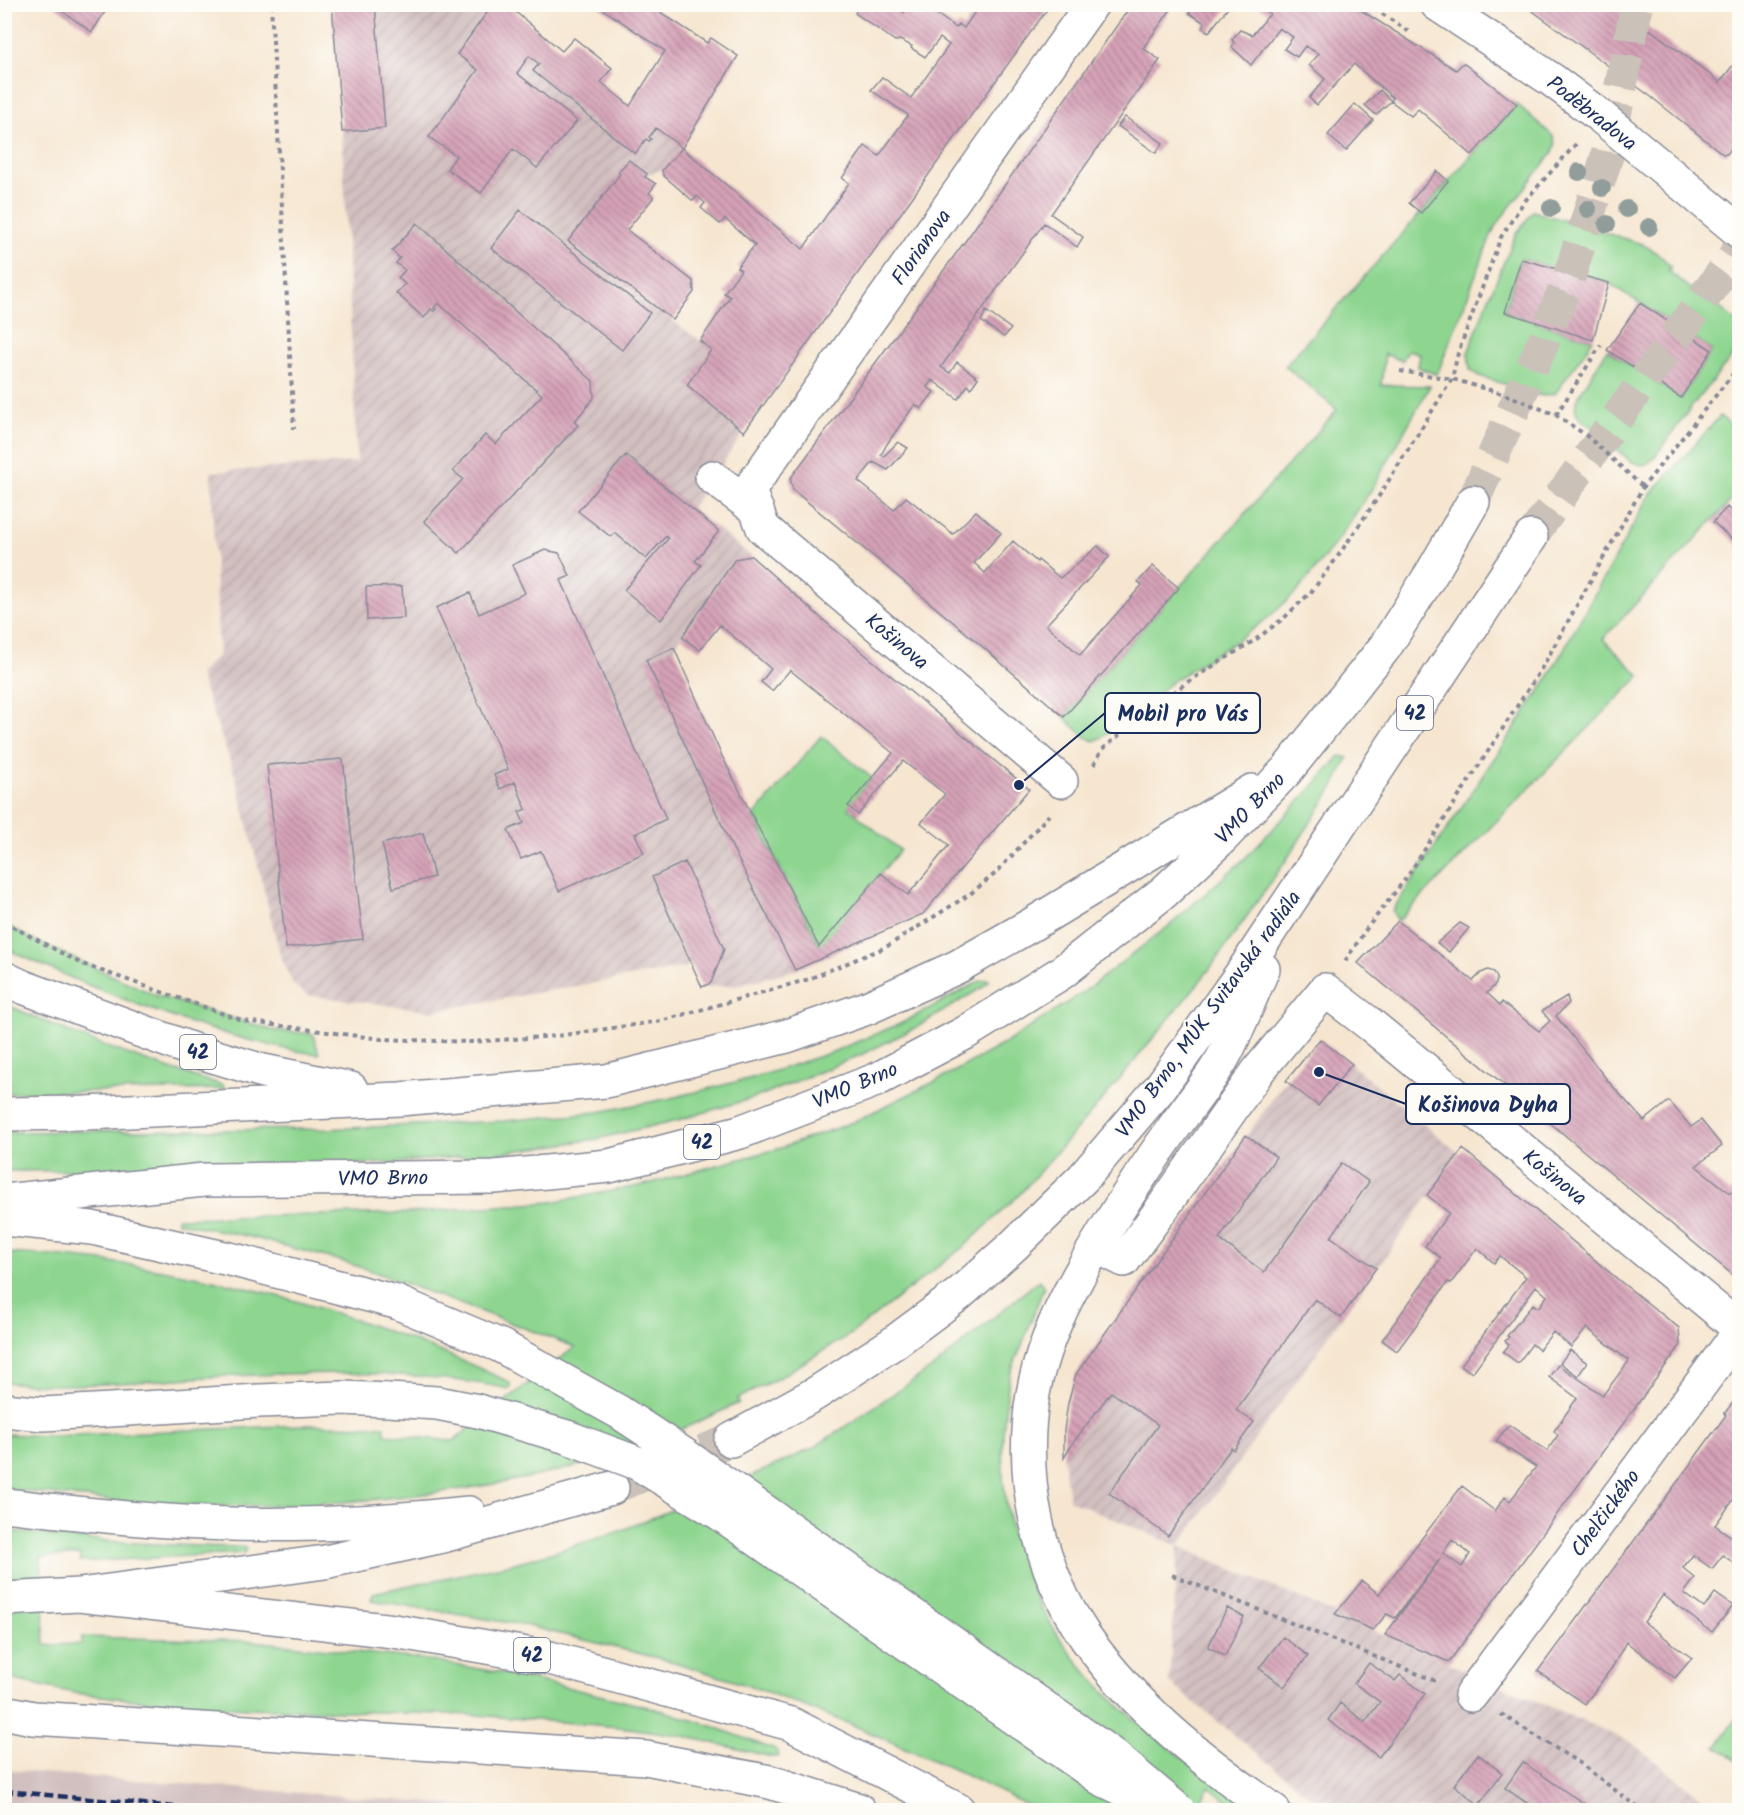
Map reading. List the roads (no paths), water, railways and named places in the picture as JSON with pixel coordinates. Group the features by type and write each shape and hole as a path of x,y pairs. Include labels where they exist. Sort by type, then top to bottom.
{"main road":[{"name":"Florianova","path":"753,500 1092,4"},
{"name":"Poděbradova","path":"1437,4 1552,80 1733,215"},
{"path":"712,477 753,500"},
{"name":"Košinova","path":"753,500 763,528 1061,781"},
{"name":"VMO Brno","path":"4,1201 204,1180 505,1176 609,1166 740,1132 876,1080 965,1032 1061,973 1164,892 1222,838 1287,770 1384,647 1433,572 1473,502"},
{"name":"VMO Brno, MÚK Svitavská radiála","path":"730,1440 815,1394 892,1344 959,1294 1013,1246 1083,1178 1159,1089 1242,973 1531,537"},
{"name":"42","path":"4,1114 86,1113 400,1099 606,1081 787,1036 867,1008 957,967 1031,925 1287,770"},
{"name":"42","path":"1273,1810 1228,1779 1175,1734 1125,1687 1086,1637 1048,1563 1035,1522 1028,1438 1033,1392 1061,1309 1096,1245 1158,1150 1223,1057 1300,888"},
{"name":"42","path":"4,978 194,1050 263,1071 400,1099"},
{"name":"Košinova","path":"1096,1245 1124,1260 1258,1071 1325,990 1371,1025 1740,1330"},
{"path":"4,1219 92,1228 238,1261 396,1302 501,1346 619,1412 693,1461 1111,1754 1178,1810"},
{"name":"Chelčického","path":"1471,1695 1740,1330"},
{"path":"4,1410 44,1414 260,1401 342,1398 388,1400 437,1404 478,1411 567,1437 637,1463 719,1513 1100,1778 1169,1810"},
{"name":"42","path":"4,1599 79,1595 325,1562 443,1536 612,1488"},
{"name":"42","path":"4,1505 168,1521 331,1524 566,1502"},
{"name":"42","path":"79,1595 394,1631 550,1659 791,1724 958,1810"},
{"path":"4,1712 33,1718 646,1758 770,1782 859,1810"}],"tunnel":[{"path":"1473,502 1542,345 1570,274 1607,156 1637,4"},
{"path":"1531,537 1740,248"},
{"path":"612,1488 731,1440"}],"railway":[{"path":"4,1791 207,1810"}],"place":[{"name":"Mobil pro Vás","path":"1019,785"},
{"name":"Košinova Dyha","path":"1319,1072"}]}
